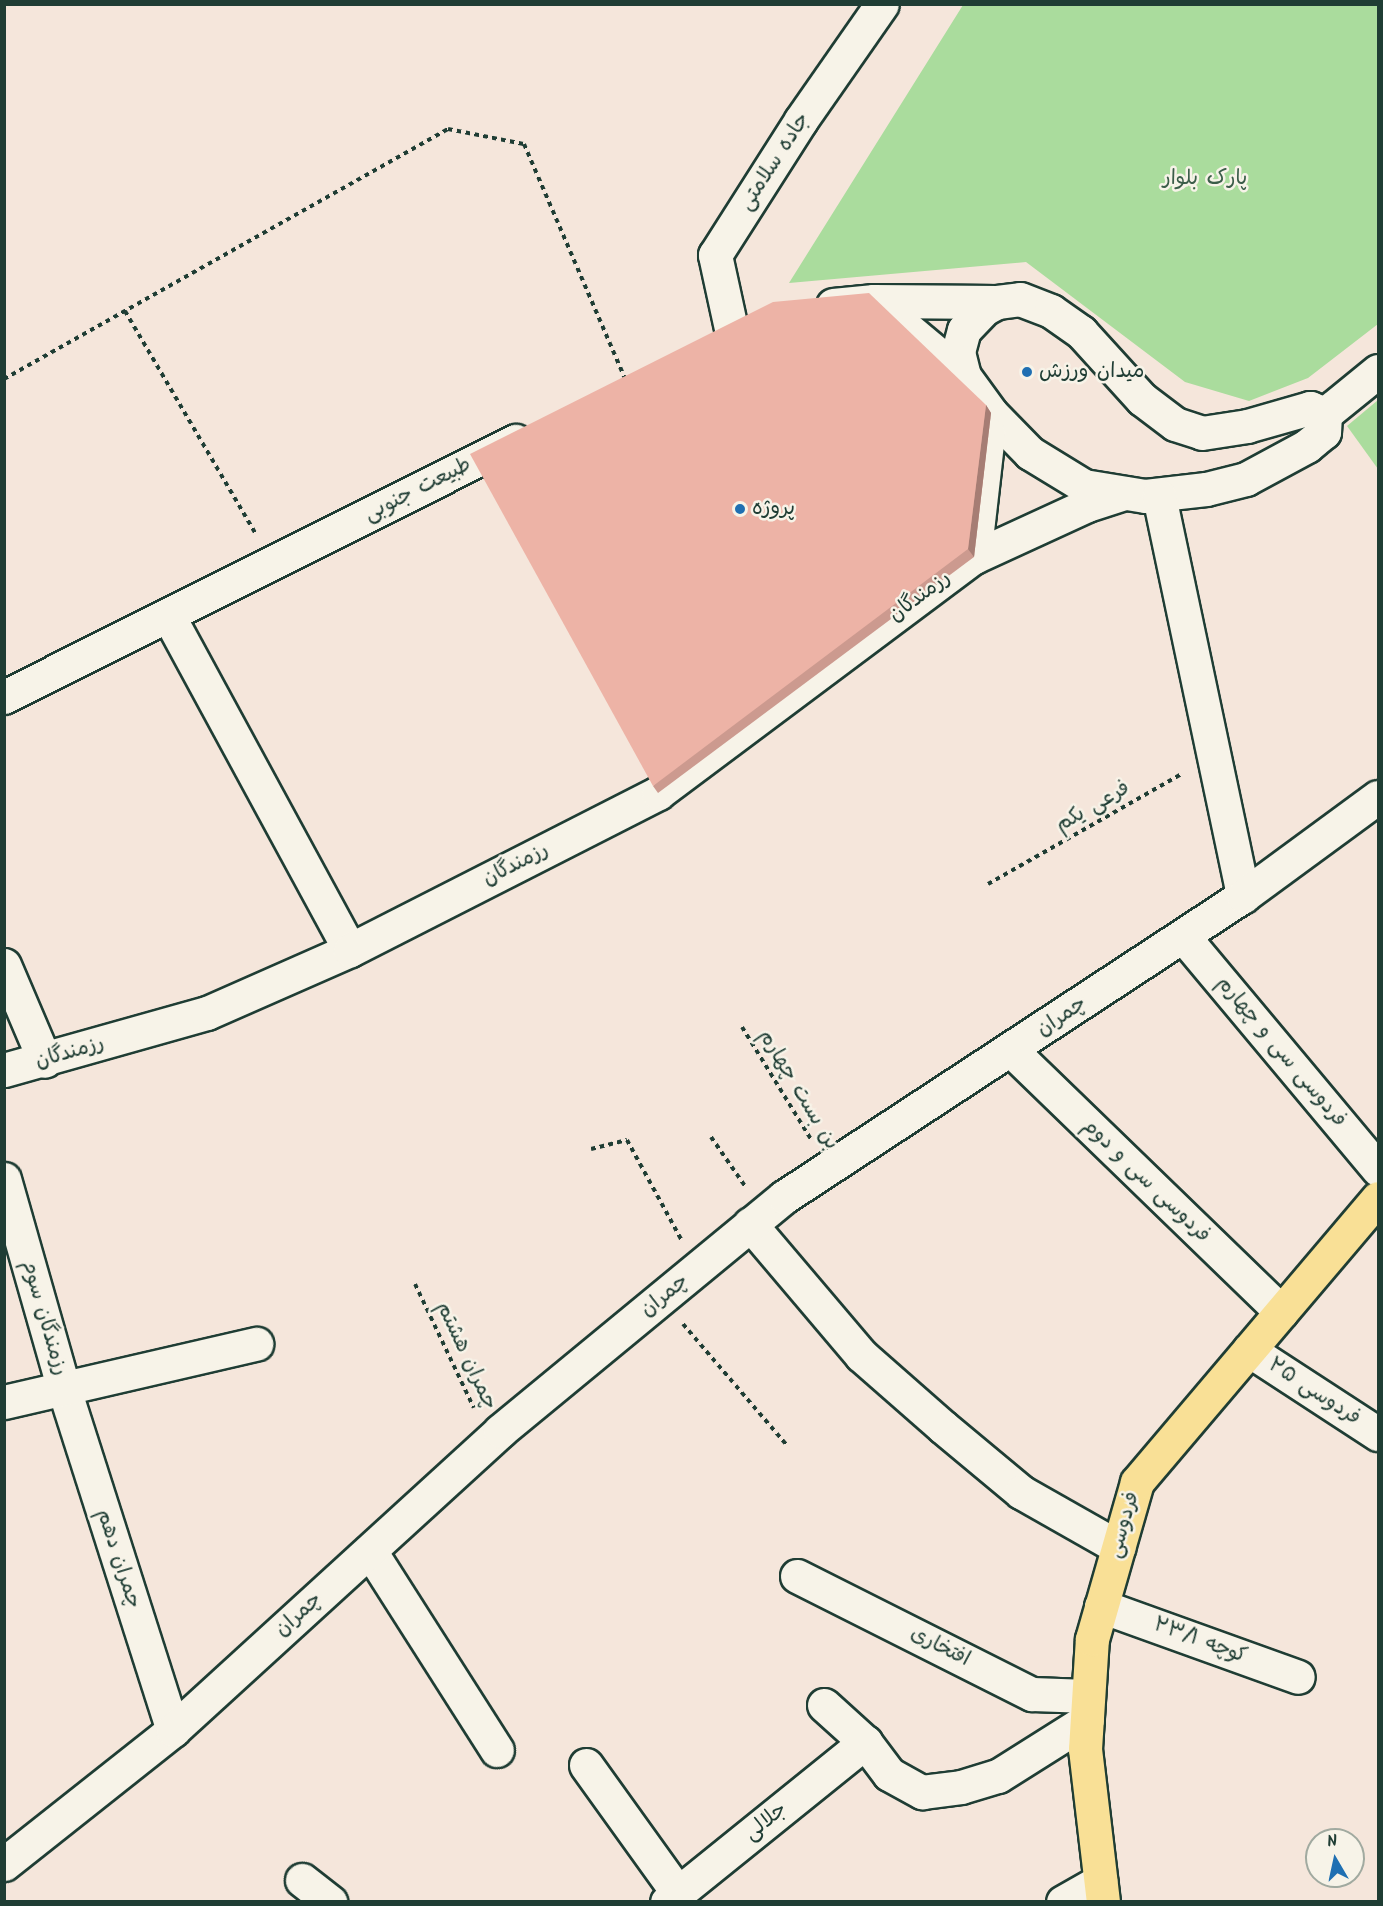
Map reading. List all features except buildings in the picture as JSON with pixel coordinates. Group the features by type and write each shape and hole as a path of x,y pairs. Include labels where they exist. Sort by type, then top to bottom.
{"main road":[{"name":"فردوسی","path":"1101,1891 1085,1749 1092,1639 1137,1482 1378,1198"}],"street":[{"name":"جاده سلامتی","path":"701,349 746,326 715,255 801,120 882,4"},
{"path":"799,308 874,301 997,302 1020,299 1051,311 1081,332 1142,399 1175,424 1202,433 1247,426 1310,408 1325,414"},
{"path":"874,301 964,376 991,413 1030,453 1084,486 1124,493 1159,496 1246,479 1307,446 1324,432 1325,414 1378,371"},
{"path":"964,376 958,352 964,330 984,309 997,302"},
{"path":"974,557 991,413"},
{"name":"طبیعت جنوبی","path":"4,697 547,426"},
{"path":"475,461 492,493"},
{"name":"رزمندگان","path":"4,1070 45,1061 207,1013 350,950 658,793 974,557 1087,505 1124,493"},
{"path":"1159,496 1243,896"},
{"path":"168,615 350,950"},
{"path":"641,763 658,793"},
{"name":"چمران","path":"4,1864 173,1730 490,1440 757,1219 829,1168 1012,1051 1243,896 1378,798"},
{"name":"فردوسی سی و چهارم","path":"1183,936 1378,1169"},
{"path":"4,965 45,1061"},
{"name":"فردوسی سی و دوم","path":"1012,1051 1281,1312"},
{"name":"رزمندگان سوم","path":"4,1179 64,1389"},
{"path":"757,1219 861,1355 1021,1492 1118,1547"},
{"path":"4,1402 256,1344"},
{"name":"فردوسی ۲۵","path":"1249,1350 1378,1434"},
{"name":"چمران دهم","path":"64,1389 173,1730"},
{"path":"370,1551 497,1750"},
{"name":"افتخاری","path":"797,1576 1032,1694 1087,1708"},
{"name":"کوچه ۲۳/۱","path":"1101,1606 1298,1677"},
{"path":"824,1705 865,1742 889,1774 922,1792 961,1787 998,1776 1087,1708"},
{"name":"جلالی","path":"672,1897 865,1742"},
{"path":"586,1765 672,1897"},
{"path":"302,1880 330,1902"},
{"path":"1063,1902 1101,1891"}],"path":[{"path":"4,379 448,129 524,144 628,385"},
{"path":"125,311 273,563"},
{"name":"فرعی یکم","path":"988,884 1212,756"},
{"name":"بن بست چهارم","path":"742,1027 829,1168"},
{"path":"711,1137 757,1219"},
{"path":"591,1149 627,1140 697,1269"},
{"name":"چمران هشتم","path":"416,1284 490,1440"},
{"path":"661,1299 786,1444"}],"green space":[{"name":"پارک بلوار","path":"963,5 1378,5 1378,324 1308,378 1249,401 1185,382 1026,262 789,283"},
{"path":"1378,400 1378,469 1347,426"}],"place":[{"name":"میدان ورزش","path":"1027,372"},
{"name":"پروژه","path":"740,509"}]}
